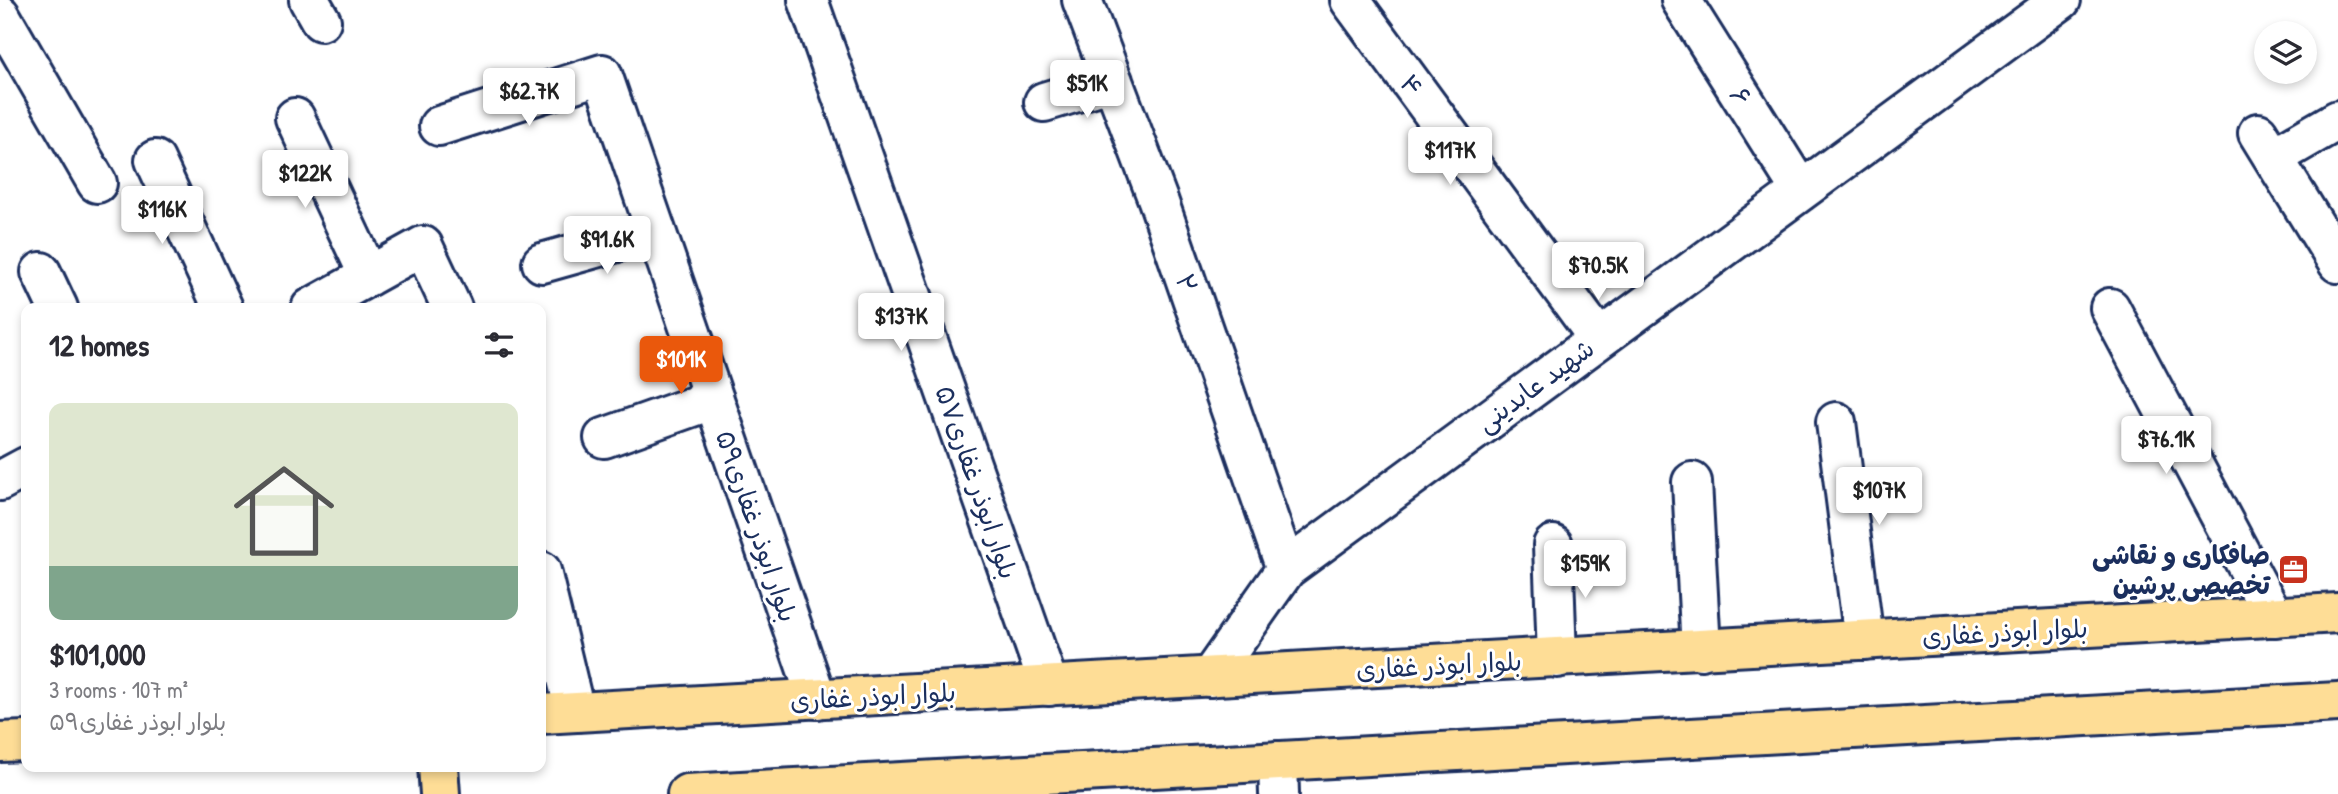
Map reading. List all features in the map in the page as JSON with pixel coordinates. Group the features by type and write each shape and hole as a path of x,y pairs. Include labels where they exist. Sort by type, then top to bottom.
{"main road":[{"name":"بلوار ابوذر غفاری","path":"558,713 2338,613"},
{"path":"687,794 1278,778 2338,702"},
{"path":"0,742 21,741"},
{"path":"438,772 440,794"}],"street":[{"name":"بلوار ابوذر غفاری۵۷","path":"808,0 1049,686"},
{"name":"۲","path":"1082,0 1158,200 1286,569"},
{"name":"۴","path":"1350,0 1599,339"},
{"name":"۶","path":"1681,0 1801,191"},
{"name":"شهید عابدینی","path":"1210,677 1286,569 1801,191 2019,12 2061,0"},
{"path":"0,15 97,183"},
{"name":"بلوار ابوذر غفاری۵۹","path":"439,126 602,74 817,699"},
{"path":"1044,103 1113,81"},
{"path":"295,118 369,276"},
{"path":"2338,120 2266,145 2338,263"},
{"path":"155,160 221,303"},
{"path":"542,263 656,231"},
{"path":"320,303 423,246 450,303"},
{"path":"41,272 56,303"},
{"path":"2110,308 2274,617"},
{"path":"604,438 714,399"},
{"path":"1836,422 1864,640"},
{"path":"0,481 21,470"},
{"path":"1692,482 1701,649"},
{"path":"1553,545 1557,658"},
{"path":"546,613 558,713"}],"place":[{"name":"صافکاری و نقاشی تخصصی پرشین","path":"2293,569"}]}
